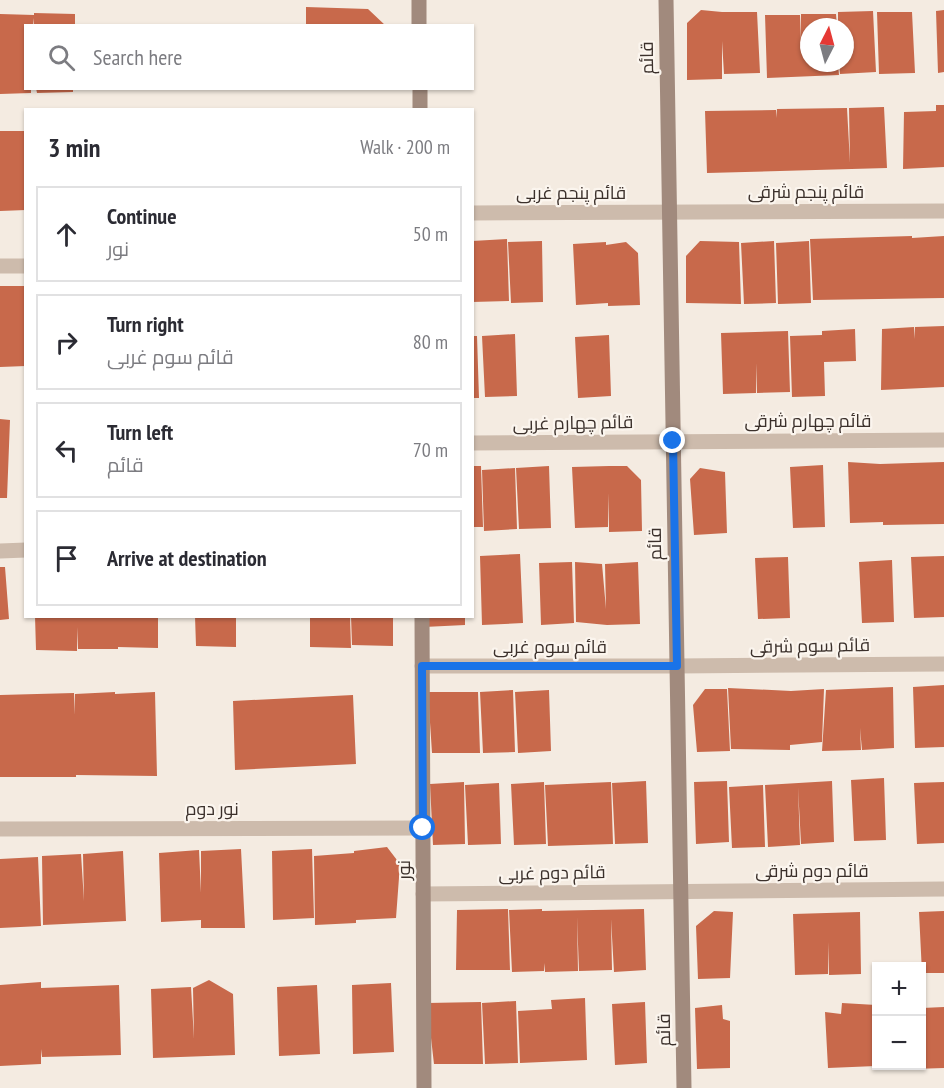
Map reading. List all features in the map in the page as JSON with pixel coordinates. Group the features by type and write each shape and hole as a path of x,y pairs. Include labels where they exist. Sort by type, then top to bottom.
{"street":[{"path":"419,0 420,24"},
{"name":"قائم","path":"666,0 684,1088"},
{"path":"420,90 420,108"},
{"name":"قائم پنجم شرقی","path":"669,213 944,211"},
{"name":"قائم پنجم غربی","path":"474,213 669,213"},
{"path":"0,266 24,266"},
{"name":"قائم چهارم شرقی","path":"673,441 944,440"},
{"name":"قائم چهارم غربی","path":"474,443 673,441"},
{"path":"0,551 24,550"},
{"name":"نور","path":"422,618 424,1088"},
{"name":"قائم سوم شرقی","path":"677,666 944,664"},
{"name":"قائم سوم غربی","path":"422,666 677,666"},
{"name":"نور دوم","path":"0,829 423,828"},
{"name":"قائم دوم شرقی","path":"681,891 944,890"},
{"name":"قائم دوم غربی","path":"423,894 681,891"}],"building":[{"path":"306,7 368,9 384,24 306,24"},
{"path":"701,10 757,12 760,73 724,74 722,41 722,79 687,80 687,23"},
{"path":"944,10 944,72 938,73 936,11"},
{"path":"873,11 876,72 840,74 840,72 854,72 854,18 838,18 838,12"},
{"path":"877,12 912,12 915,73 879,74"},
{"path":"34,13 75,14 75,24 34,24 33,18 33,24 24,24 24,90 31,90 31,93 0,94 0,14 34,15"},
{"path":"801,14 836,14 836,18 801,18"},
{"path":"765,15 800,15 800,72 839,72 839,75 767,78"},
{"path":"36,90 73,90 73,92 37,93"},
{"path":"936,105 944,105 944,167 903,169 904,112 936,111"},
{"path":"884,107 887,168 707,173 705,111 776,110 776,118 777,109 847,108 850,163 849,108"},
{"path":"0,131 24,131 24,210 0,211"},
{"path":"912,236 912,238 944,236 944,298 813,300 810,239"},
{"path":"507,239 509,301 474,302 474,241"},
{"path":"542,241 543,302 511,303 508,242"},
{"path":"700,241 739,242 741,304 686,303 686,256"},
{"path":"774,241 776,303 744,304 741,243"},
{"path":"809,241 811,303 778,304 776,243"},
{"path":"606,242 606,245 626,242 638,253 640,305 608,306 608,303 576,305 573,244"},
{"path":"0,286 24,286 24,366 0,367"},
{"path":"944,326 944,387 881,390 882,329 914,327 915,339 915,327"},
{"path":"855,329 856,361 824,362 825,396 792,397 790,336 822,335 822,331"},
{"path":"788,331 790,392 757,393 756,363 756,393 723,394 721,333"},
{"path":"515,334 517,396 485,397 482,336"},
{"path":"609,335 611,396 578,398 575,337"},
{"path":"474,336 477,336 479,398 474,398"},
{"path":"0,419 10,420 7,498 0,498"},
{"path":"848,462 880,464 944,462 944,524 850,523"},
{"path":"823,465 825,527 793,528 790,467"},
{"path":"474,466 481,466 483,527 474,527"},
{"path":"549,466 551,528 519,529 516,468"},
{"path":"627,466 641,480 642,531 609,532 609,493 608,527 575,528 572,467"},
{"path":"515,468 517,529 484,531 482,470"},
{"path":"700,468 725,472 727,533 694,535 690,479"},
{"path":"520,554 523,623 482,625 480,556"},
{"path":"944,556 944,617 914,618 911,557"},
{"path":"788,557 790,618 758,619 755,558"},
{"path":"892,560 894,622 862,623 859,562"},
{"path":"572,562 574,623 541,625 539,563"},
{"path":"575,562 602,564 606,609 605,564 638,562 640,624 607,625 576,622"},
{"path":"0,567 5,567 9,619 0,620"},
{"path":"35,618 158,618 158,648 78,649 77,627 77,651 36,650"},
{"path":"195,618 236,618 236,647 196,646"},
{"path":"310,618 350,618 351,648 310,647"},
{"path":"351,618 393,618 393,646 352,645"},
{"path":"424,618 465,618 465,625 424,627"},
{"path":"944,685 944,747 915,748 913,687"},
{"path":"893,687 894,748 862,750 860,728 861,750 822,751 826,690"},
{"path":"728,688 791,691 824,689 822,742 790,745 790,750 731,749"},
{"path":"705,689 727,689 730,751 697,752 693,705"},
{"path":"513,690 515,752 483,753 480,692"},
{"path":"549,690 551,751 518,753 515,692"},
{"path":"115,692 115,694 155,692 157,776 0,777 0,695 74,693 75,715 75,694"},
{"path":"428,692 478,692 480,753 432,753"},
{"path":"353,695 356,764 235,770 233,701"},
{"path":"884,778 886,840 854,841 851,780"},
{"path":"646,781 648,843 615,844 612,783"},
{"path":"727,781 729,842 696,844 694,782"},
{"path":"832,781 834,842 801,844 798,787 800,845 768,847 765,785"},
{"path":"464,782 465,844 433,845 430,784"},
{"path":"544,782 546,844 514,845 511,784"},
{"path":"611,782 613,844 548,846 545,785"},
{"path":"944,782 944,843 917,844 914,783"},
{"path":"499,783 501,844 468,845 465,785"},
{"path":"763,785 765,847 732,848 729,787"},
{"path":"387,847 400,864 396,918 315,925 314,856 354,853 354,851"},
{"path":"241,849 245,928 201,928 201,920 161,922 159,853 199,850 201,893 201,851"},
{"path":"312,849 314,918 273,920 272,851"},
{"path":"123,851 126,921 43,925 42,856 81,854 84,901 83,854"},
{"path":"38,857 41,926 0,928 0,859"},
{"path":"508,909 510,970 456,970 457,910"},
{"path":"542,909 542,911 644,909 646,970 614,972 611,919 612,970 579,971 577,917 578,971 545,972 545,963 544,971 512,972 509,910"},
{"path":"714,911 733,912 730,978 698,979 696,926"},
{"path":"944,911 944,973 926,973 926,962 921,962 919,912"},
{"path":"860,912 861,974 829,975 828,942 828,974 795,975 793,914"},
{"path":"209,980 233,994 235,1055 153,1058 151,989 191,987 194,1039 193,988"},
{"path":"41,982 41,988 119,985 121,1055 42,1057 41,1049 41,1064 0,1066 0,985"},
{"path":"391,983 394,1052 353,1054 352,985"},
{"path":"317,985 320,1054 279,1056 277,987"},
{"path":"585,998 587,1060 520,1063 518,1011 552,1009 551,1000"},
{"path":"516,1001 518,1063 485,1064 482,1003"},
{"path":"481,1002 483,1064 434,1064 427,1003"},
{"path":"645,1002 647,1063 615,1065 612,1004"},
{"path":"842,1003 872,1005 872,1066 828,1068 825,1012 841,1014"},
{"path":"722,1005 723,1019 730,1021 730,1068 697,1069 695,1008"},
{"path":"944,1007 944,1068 926,1069 926,1008"}],"route":[{"path":"423,828 422,666 677,666 673,441"}]}
